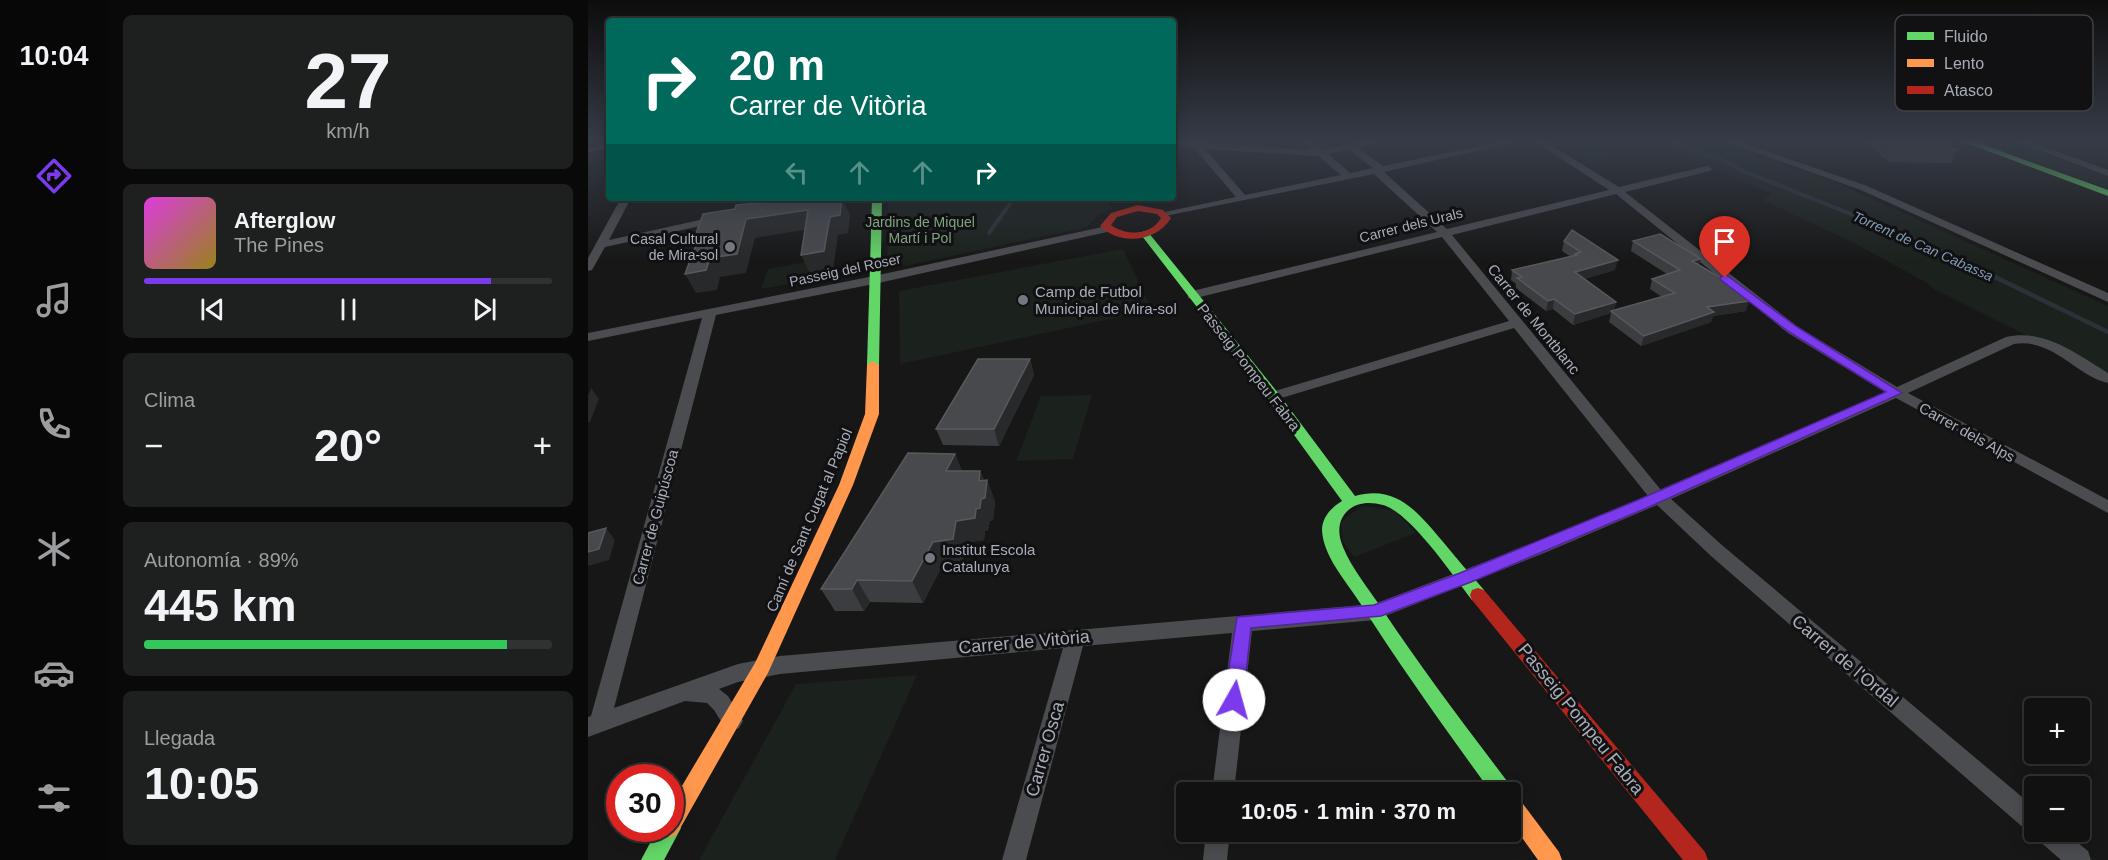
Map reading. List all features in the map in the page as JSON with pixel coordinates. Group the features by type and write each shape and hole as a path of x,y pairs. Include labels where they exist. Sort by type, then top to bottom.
{"street":[{"path":"1228,181 1242,198"},
{"path":"1164,215 1166,218 1163,226 1145,234 1127,236 1107,229 1106,222 1109,218 1129,210 1154,210 1164,215 1323,181"},
{"name":"Carrer de Montblanc","path":"1390,181 1444,232 1658,497"},
{"name":"Carrer dels Alps","path":"1602,181 1618,191 1793,330 1896,393 2108,507"},
{"name":"Carrer dels Urals","path":"1192,295 1658,181"},
{"path":"1844,181 2106,295"},
{"path":"2073,181 2108,194"},
{"path":"588,268 624,201"},
{"name":"Camí de Sant Cugat al Papiol","path":"684,804 762,668 846,485 872,414 877,201"},
{"path":"1121,201 1129,210"},
{"path":"600,246 729,217"},
{"name":"Passeig del Roser","path":"588,337 874,280 1107,229"},
{"name":"Passeig Pompeu Fabra","path":"1145,234 1273,396 1352,502 1362,499 1381,499 1402,506 1410,513 1697,860"},
{"name":"Carrer de Guipúscoa","path":"594,724 710,313"},
{"path":"1273,396 1516,323"},
{"path":"1375,612 1466,578 1658,497 1896,393 2011,339 2028,338 2045,344 2108,380"},
{"name":"Carrer de l'Ordal","path":"1658,497 1717,551 2024,813"},
{"path":"1352,502 1342,507 1332,522 1330,531 1332,543 1375,612 1496,782"},
{"name":"Carrer de Vitòria","path":"594,724 738,673 762,668 1076,637 1375,612"},
{"path":"1224,782 1243,622"},
{"name":"Carrer Osca","path":"1014,860 1076,637"},
{"name":"Carrer de Vitòria","path":"678,695 711,694 732,721"},
{"path":"1521,818 1551,860"},
{"name":"Camí de Sant Cugat al Papiol","path":"652,860 662,842"},
{"path":"1215,860 1217,842"},
{"path":"2058,842 2079,860"}],"green space":[{"path":"1742,181 1835,182 2108,306 2108,377 1934,289 1856,244 1763,200 1772,194"},
{"path":"2086,181 2108,181 2108,189"},
{"name":"Jardins de Miquel Martí i Pol","path":"888,201 1107,201 1112,208 1099,214 1087,227 905,266 887,263"},
{"name":"Camp de Futbol Municipal de Mira-sol","path":"1123,249 1152,310 900,364 899,291"},
{"path":"811,261 806,281 761,289 768,269"},
{"path":"1092,395 1073,459 1016,461 1041,396"},
{"path":"1366,506 1395,511 1416,533 1354,557 1343,542 1341,522 1358,508"},
{"path":"917,675 835,860 699,860 796,684"}],"building":[{"path":"782,201 842,201 840,215 830,217 824,251 801,255 808,210 746,219 737,254 710,258 706,270 685,274 697,242 693,242 703,214 735,209 736,205"},
{"path":"1572,230 1618,260 1575,272 1616,302 1575,314 1554,299 1548,301 1517,278 1522,277 1512,270 1577,255 1575,254 1581,252 1564,241"},
{"path":"1660,234 1701,259 1692,261 1723,279 1749,301 1707,307 1714,312 1644,336 1611,311 1675,293 1652,279 1680,270 1633,241"},
{"path":"978,359 1030,359 994,429 936,429"},
{"path":"908,453 955,454 946,471 980,471 979,481 987,480 985,498 981,499 980,508 976,509 975,518 956,521 953,539 933,542 912,581 857,580 852,589 821,589"},
{"path":"606,528 599,549 588,552 588,533"}],"waterway":[{"name":"Torrent de Can Cabassa","path":"1768,181 1926,244 1961,261"},
{"path":"989,233 1012,201"},
{"name":"Torrent de Can Cabassa","path":"1958,259 2108,332"}],"traffic: fast":[{"path":"2075,181 2108,193"},
{"path":"873,365 877,201"},
{"path":"1145,234 1273,396 1351,502"},
{"path":"1478,595 1410,513 1399,506 1382,499 1364,499 1346,505 1332,519 1330,525 1332,539 1344,564 1414,670 1496,782"},
{"path":"652,860 662,842"}],"traffic: slow":[{"path":"684,803 762,668 846,485 872,414 873,365"},
{"path":"1521,818 1551,860"}],"traffic: jam":[{"path":"1138,208 1160,212 1166,218 1162,226 1155,231 1138,236 1120,234 1105,226 1114,215 1138,208"},
{"path":"1478,595 1697,860"}],"place":[{"name":"Casal Cultural de Mira-sol","path":"730,247"},
{"name":"Camp de Futbol Municipal de Mira-sol","path":"1023,300"},
{"name":"Institut Escola Catalunya","path":"930,558"}],"route":[{"path":"1234,700 1243,622 1375,612 1466,578 1896,393 1793,330 1725,278"}]}
